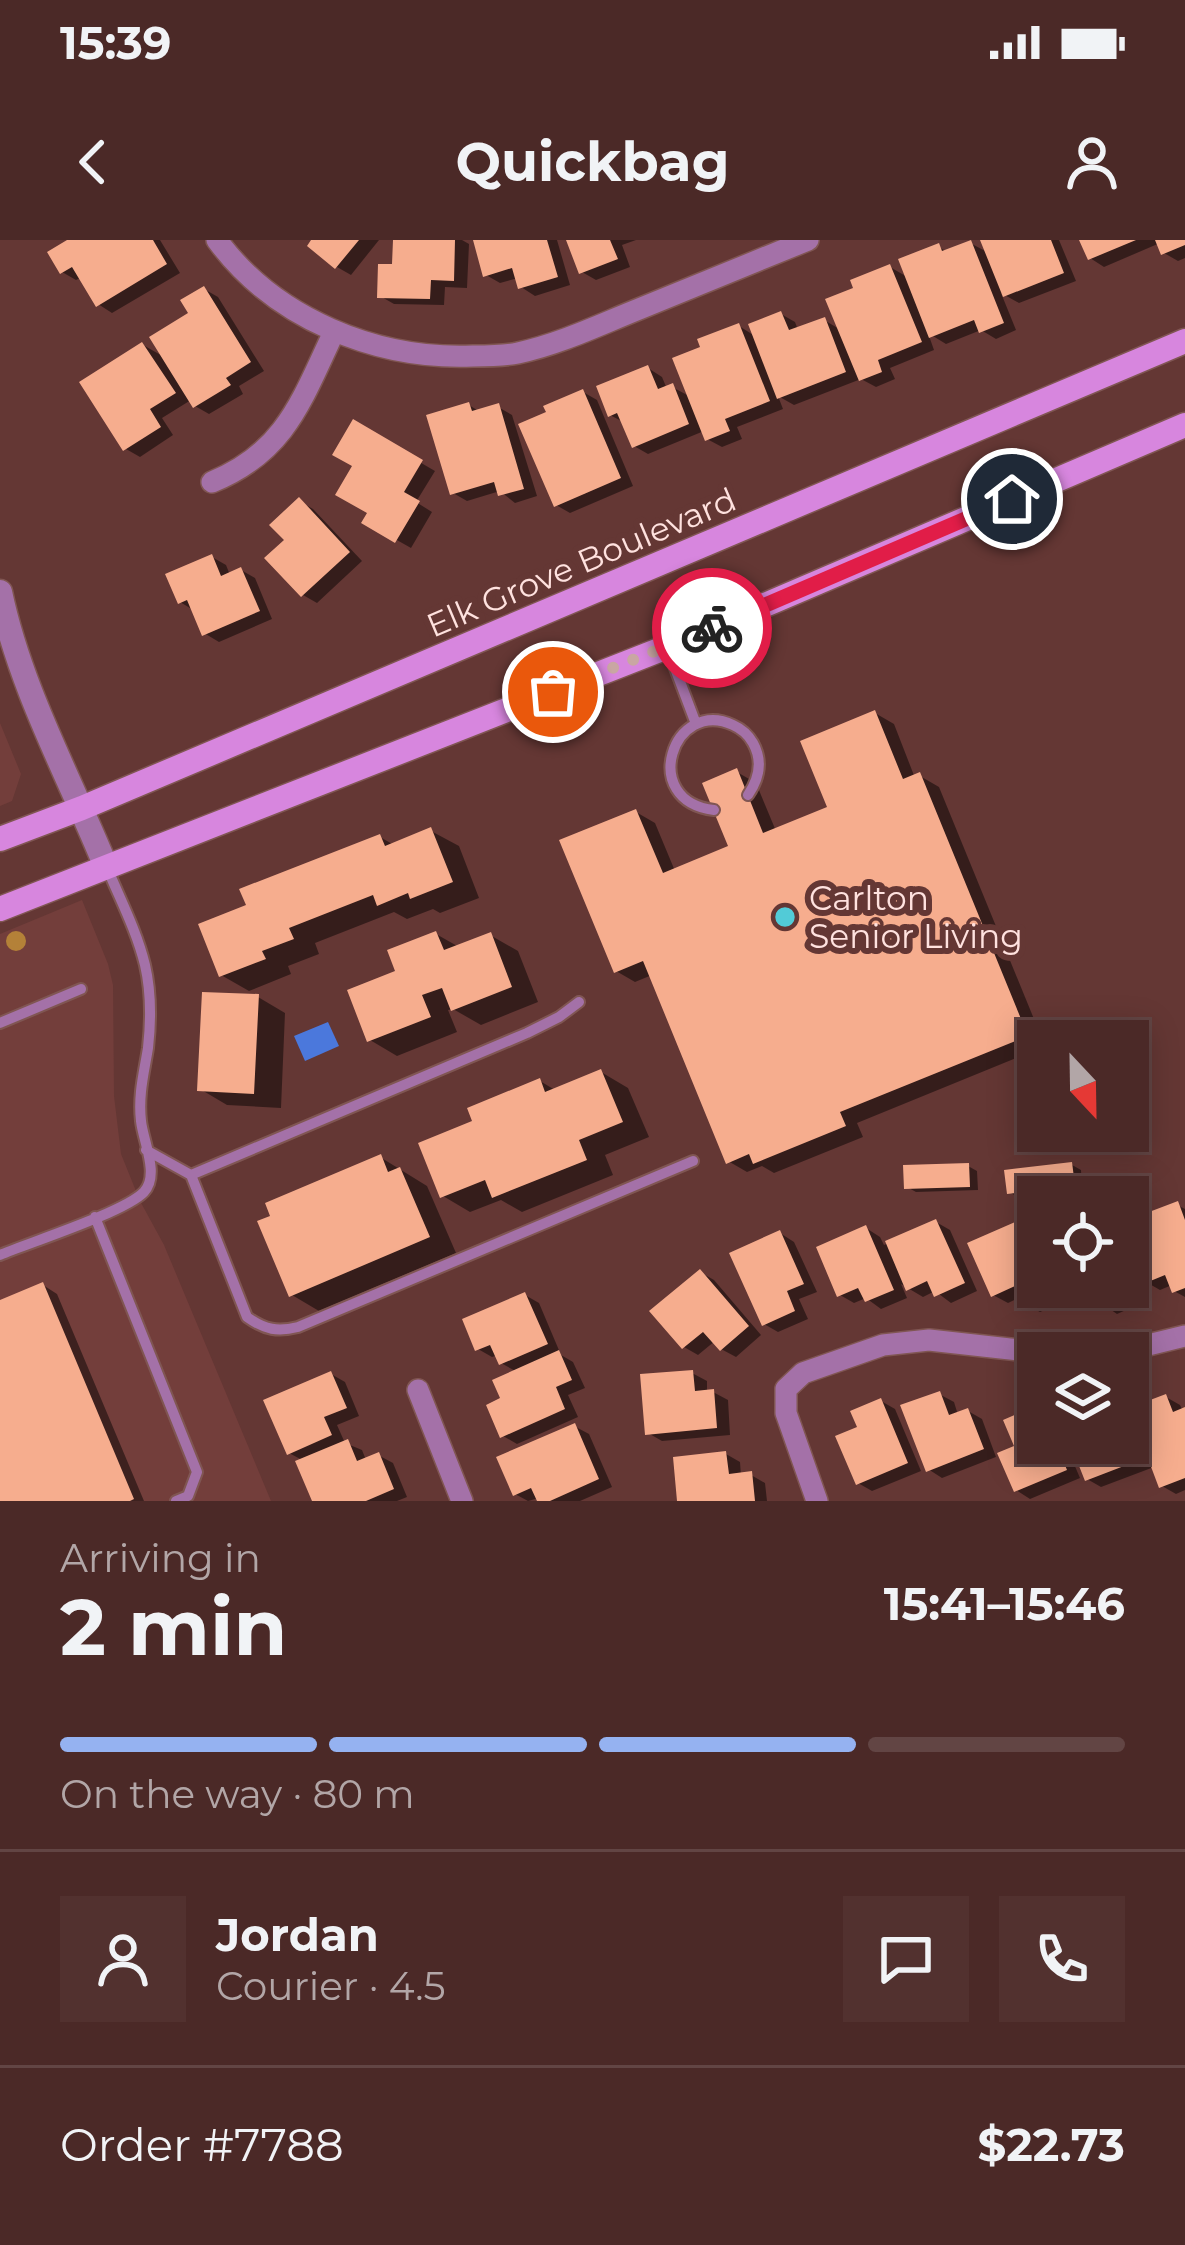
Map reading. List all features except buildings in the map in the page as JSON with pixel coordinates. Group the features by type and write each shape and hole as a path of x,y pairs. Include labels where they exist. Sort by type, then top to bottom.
{"main road":[{"name":"Elk Grove Boulevard","path":"0,839 1185,341"},
{"path":"0,909 667,647 1185,425"}],"street":[{"path":"217,240 248,276 289,308 334,332 400,351 448,357 515,354 563,340 808,240"},
{"path":"212,482 253,461 285,430 334,332"},
{"path":"0,592 34,702 106,867"},
{"path":"818,1501 786,1413 786,1389 803,1373 883,1345 929,1340 1036,1352 1144,1346 1185,1336"},
{"path":"418,1390 462,1501"}],"lane":[{"path":"667,647 696,724"},
{"path":"713,810 688,802 671,776 674,746 696,724 724,721 748,735 759,761 748,795"},
{"path":"0,1255 95,1217 148,1188 151,1176 140,1118 150,1005 146,969 136,933 106,867"},
{"path":"0,1023 82,989"},
{"path":"191,1175 527,1033 579,1002"},
{"path":"146,1150 191,1175 247,1317 258,1326 278,1331 320,1318 693,1161"},
{"path":"95,1217 197,1472 188,1496 176,1501"}],"shaded area":[{"path":"0,723 21,774 12,801 0,806"},
{"path":"82,900 113,985 114,1096 121,1154 271,1501 0,1501 0,934"}],"water":[{"path":"328,1022 339,1046 305,1061 294,1036"}],"way so far":[{"path":"553,692 712,628"}],"place":[{"name":"Carlton Senior Living","path":"785,917"}],"route":[{"path":"712,628 1012,499"}]}
